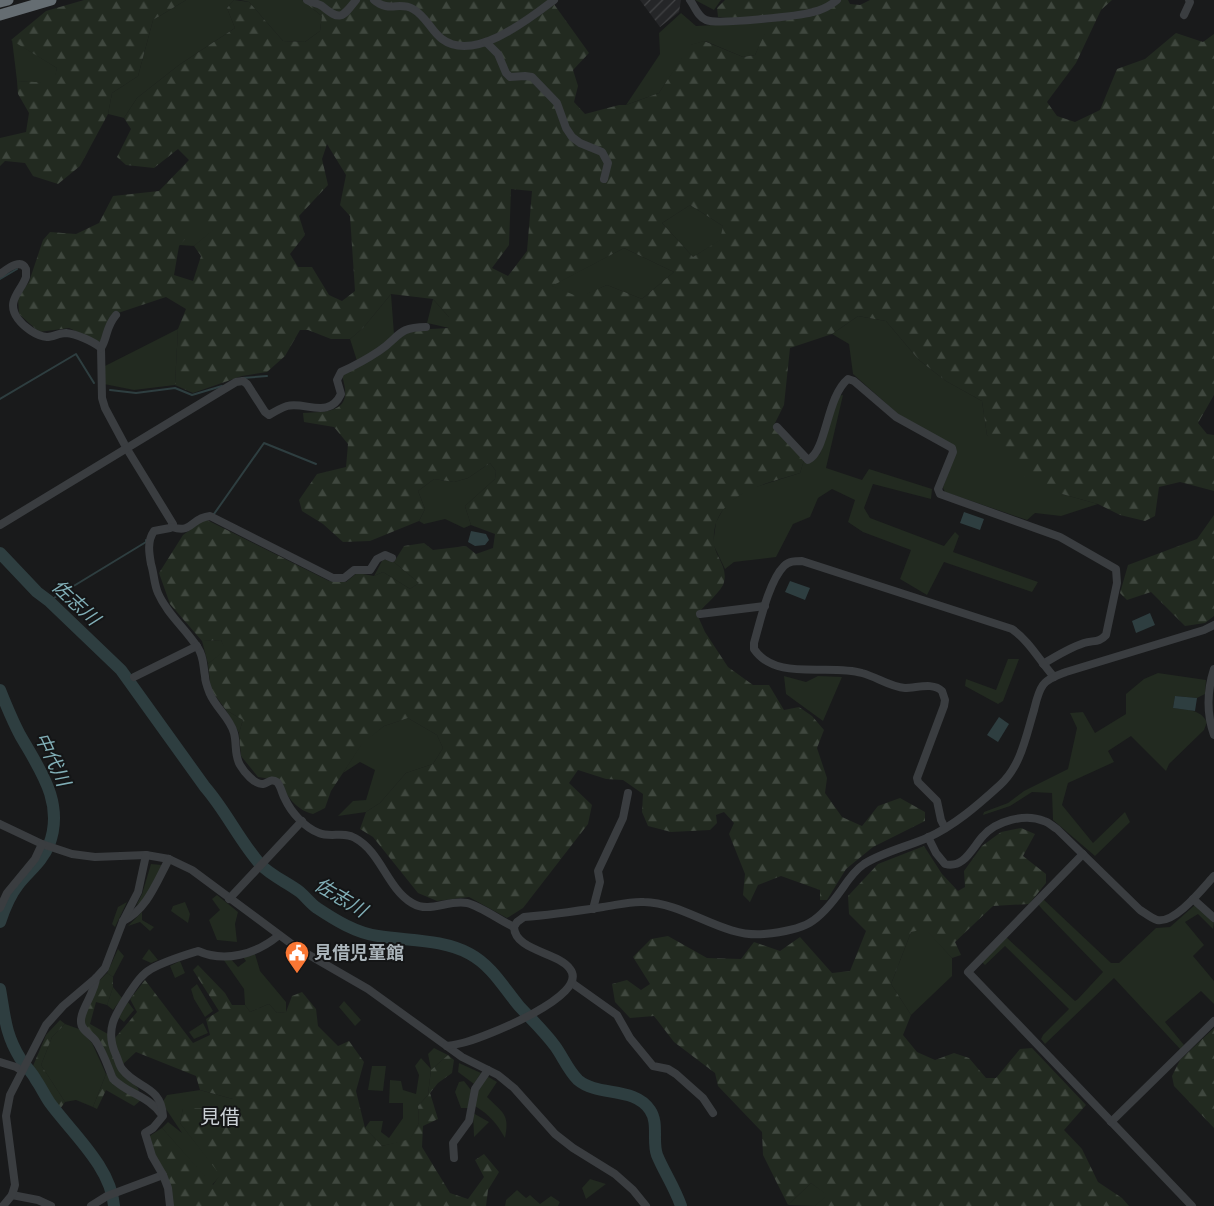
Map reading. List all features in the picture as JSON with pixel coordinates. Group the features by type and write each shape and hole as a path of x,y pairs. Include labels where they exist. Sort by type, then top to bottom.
{"highway":[{"path":"0,2 8,0"},
{"path":"0,15 51,0"}],"street":[{"path":"307,0 320,4 328,12 338,16 342,15 356,0"},
{"path":"374,0 386,7 405,6 412,8 424,18 435,33 448,43 473,46 486,42 520,24 554,0"},
{"path":"690,0 700,16 710,22 769,19 813,12 826,8 837,0"},
{"path":"1184,15 1190,2 1189,0"},
{"path":"486,42 498,54 506,73 510,77 532,77 557,103 566,128 572,137 580,143 602,152 608,163 604,178"},
{"path":"0,274 16,264 24,266 26,276 14,296 13,305 17,318 33,333 47,337 63,333 73,334 101,348"},
{"path":"116,316 110,322 101,348 102,398 105,408 127,449 172,521 172,527"},
{"path":"0,525 236,382 243,380 247,384 265,412 269,415 287,406 294,405 313,409 333,405 341,394 337,380 341,372 381,350 398,333 411,327 426,327"},
{"path":"777,427 808,460 813,458 820,445 836,393 841,384 848,379 854,381 896,417 952,448 953,452 938,489 940,494 1060,537 1116,569 1117,583 1106,635 1094,643 1086,642 1058,654 1043,664"},
{"path":"392,558 385,555 377,559 370,570 354,570 344,578 333,578 210,516 201,517 188,528 181,530 172,527 154,531 149,542 158,593 167,609 203,654 205,679 211,697 231,724 234,733 236,757 241,766 256,783 262,784 269,780 279,784 285,800 302,822 320,834 327,836 346,835 356,838 373,855 391,882 413,904 424,908 433,908 450,903 468,904 514,927"},
{"path":"945,828 941,820 937,801 918,782 917,778 944,706 942,691 935,686 904,688 863,673 843,669 799,670 783,667 764,659 754,649 765,606 777,575 785,565 793,561 802,561 1012,629 1028,642 1054,677"},
{"path":"700,614 765,606"},
{"path":"447,1046 474,1039 523,1019 557,999 572,983 573,976 570,969 562,962 517,938 514,927 524,917 633,902 656,904 739,932 751,934 764,934 812,923 830,906 851,876 862,865 945,828 958,820 1001,784 1011,773 1020,756 1038,695 1043,686 1054,677 1204,630 1214,625"},
{"path":"134,677 197,646"},
{"path":"1214,669 1209,686 1208,700 1214,734"},
{"path":"593,909 600,882 598,871 623,818 628,793"},
{"path":"928,837 940,859 945,864 954,865 960,863 984,835 996,826 1016,819 1030,817 1045,821 1057,829 1140,910 1156,920 1166,919 1176,914 1214,876"},
{"path":"229,898 302,822"},
{"path":"0,824 42,844 72,854 95,857 146,855 168,859 192,870 278,936 368,989 462,1057 498,1075 514,1088 565,1142 615,1174 633,1190 646,1206"},
{"path":"0,908 7,893 35,859 42,844"},
{"path":"1083,854 968,972 1192,1206"},
{"path":"3,1206 12,1195 15,1185 6,1116 10,1095 46,1025 62,1006 96,978 105,968 123,921 138,892 146,855"},
{"path":"123,921 130,918 146,902 168,859"},
{"path":"1193,899 1214,918"},
{"path":"170,1206 168,1188 152,1156 145,1133 153,1128 163,1116 162,1109 158,1097 136,1082 122,1069 111,1045 111,1027 118,1010 138,980 150,970 198,951 209,956 240,955 269,943 278,936"},
{"path":"96,978 95,987 82,1015 81,1023 83,1029 95,1040 118,1084 147,1099 163,1116"},
{"path":"572,983 617,1015 630,1038 653,1066 676,1074 703,1098 713,1113"},
{"path":"1111,1122 1214,1021"},
{"path":"0,1062 22,1071"},
{"path":"454,1158 453,1143 469,1121 475,1089 488,1070"},
{"path":"92,1206 107,1196 163,1175"},
{"path":"12,1195 38,1200 51,1206"}],"shaded area":[{"path":"640,0 681,0 679,12 660,27"},
{"path":"964,512 984,519 980,530 960,523"},
{"path":"471,531 486,534 489,540 485,545 475,546 468,542"},
{"path":"790,581 810,588 805,600 785,592"},
{"path":"1150,613 1155,625 1136,633 1132,621"},
{"path":"1175,696 1197,698 1195,711 1173,708"},
{"path":"999,717 1009,724 998,742 987,735"}],"green space":[{"path":"84,0 186,0 153,20 138,76 112,93 108,114 80,166 58,184 33,176 25,163 5,161 0,166 0,138 26,132 29,113 18,94 17,81 53,83 57,68 11,40 46,11"},
{"path":"186,0 234,0 227,8 235,28 179,65 137,98 124,118 108,114 112,93 138,76 153,20"},
{"path":"234,0 249,2 283,41 305,42 320,31 322,16 302,0 551,0 589,53 573,70 578,86 574,102 585,114 619,105 626,105 659,93 690,45 704,41 743,57 755,55 770,22 718,17 717,8 725,0 848,0 850,4 860,5 870,0 1112,0 1101,10 1076,63 1047,102 1057,116 1075,122 1100,110 1117,69 1145,59 1176,33 1203,42 1214,34 1214,395 1198,423 1207,434 1214,435 1214,491 1180,482 1159,487 1155,516 1145,521 1120,515 1098,504 1062,494 1020,474 987,435 982,401 946,381 919,360 886,321 858,316 832,334 790,348 784,405 774,425 804,460 800,473 756,487 742,494 730,502 721,513 715,526 714,543 723,566 724,582 717,594 697,614 705,632 728,667 753,685 769,685 784,710 799,707 812,716 824,730 817,748 827,778 825,793 842,817 862,826 878,806 900,798 925,812 925,821 873,847 846,869 827,900 820,900 820,890 781,876 758,885 750,902 743,895 745,874 729,834 734,823 724,812 716,815 717,823 710,830 671,832 648,826 642,812 643,794 623,780 606,779 578,770 569,783 592,805 588,824 523,908 507,918 469,897 437,901 418,893 373,837 360,829 366,812 380,803 406,773 433,764 443,748 437,735 408,718 384,726 362,744 331,791 325,808 313,814 306,812 292,801 278,780 258,777 241,756 239,733 243,720 226,710 211,690 208,664 225,650 221,640 202,641 170,604 159,573 183,535 205,519 329,581 346,582 357,573 374,576 383,572 410,589 419,583 394,562 404,546 424,543 433,550 466,546 476,554 493,548 495,534 471,525 465,506 495,479 496,471 490,463 468,478 454,482 434,479 418,491 425,509 419,521 370,541 343,542 323,524 302,511 299,500 317,474 346,467 348,444 334,427 304,422 303,413 323,412 338,408 345,397 342,376 412,330 449,328 449,317 433,299 391,294 363,328 350,339 331,339 308,330 300,330 285,356 267,372 242,376 193,393 175,385 178,329 186,309 166,297 112,315 100,342 69,328 39,332 19,314 18,297 29,282 43,240 50,232 76,234 99,223 113,196 159,191 189,160 178,149 154,168 126,165 117,157 131,129 124,118 137,98 179,65 235,28 227,8","holes":["327,144 346,175 340,205 350,216 355,291 342,301 329,295 312,267 298,267 290,254 305,235 299,216 328,185 322,159","511,189 532,191 527,251 508,276 492,268 509,245","690,205 723,226 720,240 693,257 662,223","204,218 214,229 194,246 201,256 193,281 174,275 179,246","624,248 674,272 642,299 607,285 579,297 552,286"]},
{"path":"240,0 302,0 322,16 320,31 305,42 283,41 249,2"},
{"path":"695,0 721,0 714,10"},
{"path":"681,13 696,26 771,22 755,55 743,57 705,41 691,45 659,93 626,105 660,54 659,33"},
{"path":"12,40 57,68 54,84 17,81"},
{"path":"690,205 723,226 721,240 693,257 662,223"},
{"path":"204,217 215,229 194,246 179,245"},
{"path":"624,248 674,272 642,299 607,285 579,298 551,286"},
{"path":"391,294 394,334 381,347 357,361 350,339 363,328"},
{"path":"433,299 449,317 449,328 427,323"},
{"path":"858,316 886,321 919,360 946,381 982,401 987,435 1062,494 1098,504 1061,516 1035,513 1027,520 945,492 943,488 956,448 898,414 853,374 849,344 832,334"},
{"path":"178,329 175,385 134,390 104,384 105,366"},
{"path":"843,395 826,468 862,480 869,469 932,489 931,499 873,484 864,508 870,518 944,546 955,532 959,536 953,552 1038,582 1032,592 944,562 927,595 900,579 911,550 863,532 848,522 855,500 832,489 818,498 810,517 793,524 776,557 734,562 725,569 713,544 716,522 726,504 749,489 800,473 804,460 820,454 837,396"},
{"path":"490,463 496,471 495,479 465,506 471,525 464,528 445,519 424,524 419,521 425,509 418,491 434,479 454,482 468,478"},
{"path":"1214,515 1214,616 1205,623 1185,626 1151,592 1127,600 1120,593 1128,565 1197,539"},
{"path":"383,559 394,562 419,583 410,589 383,572 374,576"},
{"path":"221,640 226,650 208,664 202,641"},
{"path":"1008,659 1019,659 1003,701 998,704 965,686 966,679 996,690"},
{"path":"1158,673 1206,680 1205,694 1197,698 1175,696 1173,708 1197,712 1207,722 1204,730 1169,764 1166,771 1131,736 1108,751 1114,762 1068,783 1062,805 1093,843 1125,812 1130,822 1095,856 1053,820 1052,793 1032,792 1010,806 983,815 984,812 1008,803 1024,791 1068,769 1077,728 1070,713 1083,712 1095,733 1126,714 1126,694 1144,679"},
{"path":"784,676 806,682 818,676 842,677 823,721 786,694"},
{"path":"226,710 243,720 239,733"},
{"path":"408,718 437,735 443,748 433,764 406,773 380,803 366,812 338,816 353,801 366,800 375,770 360,762 343,773 362,743 384,726"},
{"path":"1021,828 1035,834 1023,856 1046,874 1046,883 1029,904 993,906 955,942 961,955 952,958 925,929 911,932 891,984 911,1015 903,1035 917,1052 935,1060 954,1053 969,1058 986,1078 996,1078 1020,1049 1032,1048 1086,1105 1064,1130 1082,1149 1098,1182 1122,1198 1129,1206 815,1206 827,1195 811,1183 788,1205 763,1155 762,1132 718,1086 715,1073 674,1042 654,1016 630,1018 615,1002 612,984 627,980 641,990 650,984 633,957 651,939 668,936 707,958 741,959 754,942 780,951 800,937 832,973 850,971 866,931 849,914 848,896 878,864 924,846 942,874 958,891 965,887 964,871 982,846 1001,832"},
{"path":"151,864 162,865 145,898 136,906 142,894"},
{"path":"217,895 238,912 235,924 237,942 217,940 209,920 220,910 212,899"},
{"path":"1043,899 1111,963 1119,963 1156,928 1170,927 1196,904 1214,922 1213,929 1198,914 1185,922 1204,945 1193,956 1214,981 1214,1004 1201,991 1165,1022 1184,1045 1181,1050 1114,978 1045,1044 1041,1039 1043,1035 1069,1009 1005,946 985,965 981,961 1006,937 1075,1001 1078,999 1103,972 1042,909 1038,904"},
{"path":"127,902 115,927 112,924 118,907"},
{"path":"185,902 190,914 188,923 171,911 173,906"},
{"path":"142,912 142,920 154,927 150,931 140,922 128,926"},
{"path":"925,928 952,958 952,976 911,1015 891,984 911,932"},
{"path":"118,949 124,956 113,977 107,973"},
{"path":"149,949 158,960 151,963 142,959"},
{"path":"255,954 260,971 286,1002 286,1012 277,1013 269,1004 250,1012 245,1005 244,989 223,959 230,958 238,967 246,961 243,957"},
{"path":"180,961 185,973 175,978 170,966"},
{"path":"198,965 225,993 232,1005 245,1005 250,1012 269,1004 277,1013 286,1012 292,996 302,992 316,1009 318,1026 338,1046 349,1041 364,1062 356,1091 365,1128 382,1146 410,1139 419,1123 418,1106 428,1095 431,1070 448,1055 454,1060 452,1073 438,1083 430,1093 438,1119 423,1126 422,1147 450,1193 468,1199 484,1177 475,1160 484,1154 499,1172 488,1190 486,1206 171,1206 148,1137 162,1128 213,1185 220,1175 180,1123 183,1108 233,1109 233,1099 200,1090 196,1076 136,1052 122,1065 122,1073 138,1088 141,1100 134,1106 106,1090 97,1109 93,1107 106,1074 116,1076 99,1042 78,1021 89,991 107,973 113,977 113,987 107,1005 96,1002 90,1024 115,1038 137,1012 130,999 145,980 193,1043 210,1035 206,1019 219,1011 193,970"},
{"path":"197,984 213,1011 205,1017 194,999 191,989"},
{"path":"113,987 122,998 113,1010 107,1005"},
{"path":"344,1001 361,1020 355,1026 339,1007"},
{"path":"128,1002 134,1010 124,1022 118,1017"},
{"path":"60,1020 65,1024 52,1037 41,1065 65,1102 60,1109 33,1066 46,1035"},
{"path":"203,1023 208,1033 194,1039 189,1032"},
{"path":"65,1024 79,1029 92,1043 106,1074 93,1107 76,1100 65,1102 41,1065 52,1037"},
{"path":"1214,1028 1214,1128 1174,1086 1172,1076 1180,1060"},
{"path":"434,1048 448,1055 431,1070 428,1095 418,1106 419,1123 410,1140 382,1146 365,1128 370,1121 383,1121 381,1132 389,1138 403,1118 403,1103 389,1103 390,1080 401,1081 403,1090 416,1094 419,1075 415,1066 421,1058 431,1069 428,1054"},
{"path":"459,1063 481,1073 474,1084 458,1072"},
{"path":"372,1066 386,1066 383,1091 368,1090"},
{"path":"487,1076 497,1082 487,1097 504,1114 507,1124 505,1138 493,1120 475,1106 476,1092"},
{"path":"464,1081 471,1090 468,1108 461,1108 455,1092 459,1082"},
{"path":"200,1090 233,1099 233,1109 183,1109 180,1123 221,1175 212,1185 162,1128 168,1122 182,1133 162,1103 167,1095"},
{"path":"473,1113 489,1122 474,1137"},
{"path":"590,1179 606,1184 586,1199 582,1188"},
{"path":"811,1183 828,1195 815,1206 788,1205"},
{"path":"517,1190 526,1198 530,1195 540,1204 551,1196 560,1202 558,1206 505,1206 506,1200"}],"waterway":[{"path":"0,279 17,269"},
{"path":"0,399 76,354 94,383"},
{"path":"242,378 267,376"},
{"path":"110,390 136,393 175,388 192,395 222,386"},
{"path":"212,514 214,514 264,443 316,464"},
{"path":"49,601 146,542 146,540"},
{"name":"佐志川","path":"0,553 37,592 49,601 121,670 220,806 245,845 264,868 300,892 317,908 354,929 378,936 437,943 460,949 470,954 491,971 519,1006 546,1035 578,1080 595,1088 625,1094 643,1103 653,1115 657,1155 681,1206"},
{"name":"中代川","path":"0,690 17,729 48,787 54,815 53,830 46,851 15,889 0,922"},
{"name":"中代川","path":"0,989 6,1025 15,1049 50,1103 98,1164 106,1178 114,1206"}],"place":[{"name":"見借児童館","path":"297,974"}],"district":[{"name":"見借","path":"220,1117"}]}
